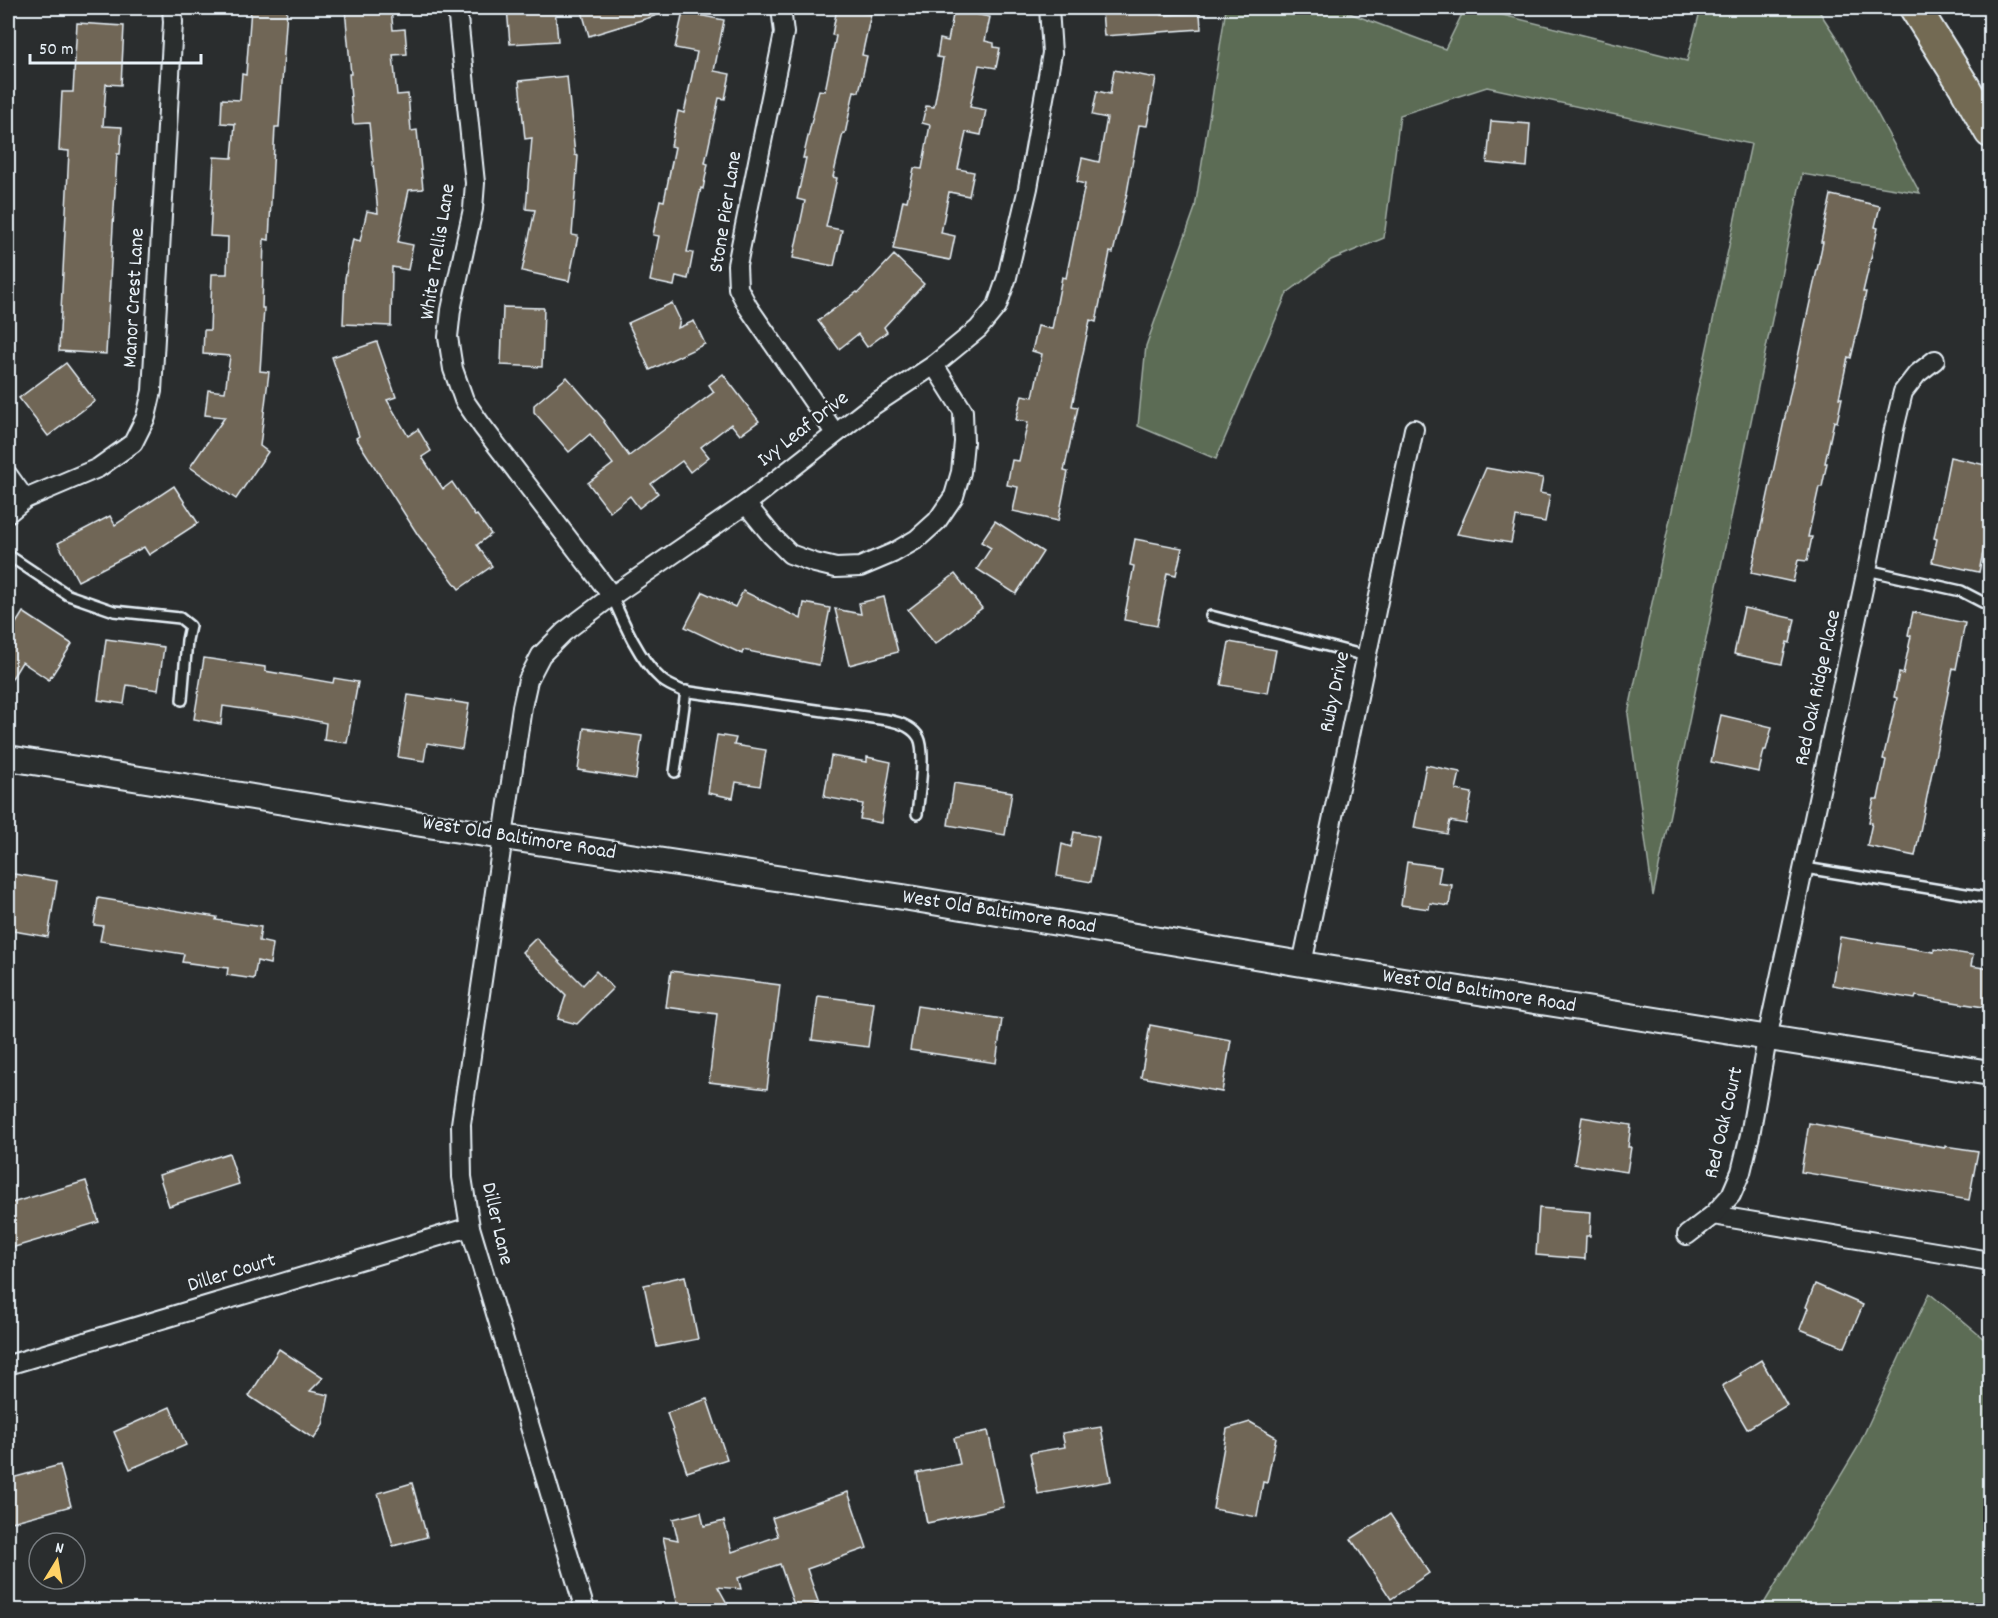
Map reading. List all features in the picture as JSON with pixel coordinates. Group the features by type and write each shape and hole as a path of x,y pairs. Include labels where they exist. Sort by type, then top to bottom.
{"main road":[{"path":"1915,8 1990,132"}],"street":[{"name":"Manor Crest Lane","path":"8,513 25,500 98,468 133,443 146,417 152,391 172,8"},
{"name":"White Trellis Lane","path":"457,8 475,183 473,209 451,310 448,337 453,369 464,400 482,426 612,596"},
{"name":"Stone Pier Lane","path":"781,8 784,33 737,265 738,288 748,307 835,433"},
{"name":"Ivy Leaf Drive","path":"503,837 522,707 528,680 541,655 564,632 612,596 746,504 835,433 933,365 978,329 997,306 1007,277 1028,188 1052,53 1049,8"},
{"name":"Red Oak Ridge Place","path":"1767,1039 1805,868 1903,392 1917,374 1935,360"},
{"path":"746,504 790,554 836,568 860,567 893,554 917,539 937,521 954,496 961,472 964,442 963,411 933,365"},
{"name":"Ruby Drive","path":"1302,964 1414,429"},
{"path":"8,475 25,500"},
{"name":"West Old Baltimore Road","path":"8,758 503,837 903,897 1302,964 1990,1073"},
{"name":"Diller Lane","path":"503,837 461,1124 462,1177 470,1227 585,1611"},
{"name":"Red Oak Court","path":"1687,1235 1713,1215 1731,1196 1741,1172 1767,1039"},
{"path":"1713,1215 1990,1261"},
{"name":"Diller Court","path":"8,1365 470,1227"}],"lane":[{"path":"8,555 68,595 114,611 180,618 190,626 182,700"},
{"path":"1867,570 1961,591 1990,606"},
{"path":"612,596 643,656 662,680 687,691 899,723 908,728 919,739 922,759 917,814"},
{"path":"1211,616 1366,656"},
{"path":"675,772 687,691"},
{"path":"1805,868 1990,898"}],"green space":[{"path":"1226,8 1336,8 1445,49 1465,8 1475,8 1687,61 1701,8 1817,8 1836,37 1920,193 1802,174 1653,896 1628,714 1751,144 1487,87 1400,115 1384,238 1331,260 1287,293 1216,459 1138,426 1146,346 1195,208"},
{"path":"1929,1293 1990,1344 1990,1610 1760,1610 1858,1447"}],"building":[{"path":"251,8 287,9 279,127 275,127 269,240 264,239 262,308 264,308 260,371 269,372 260,446 268,452 236,499 190,467 225,417 205,415 208,390 225,392 230,356 203,354 204,330 210,330 212,274 227,274 228,237 210,236 214,157 232,158 235,124 221,123 222,99 240,100 242,74 246,75"},
{"path":"391,8 393,30 405,29 407,54 393,55 397,95 408,94 411,131 417,130 423,189 409,190 398,242 413,245 408,270 392,267 391,326 343,324 345,278 353,239 360,241 367,211 378,213 369,123 353,124 349,74 351,74 345,9"},
{"path":"507,8 555,8 558,41 510,44"},
{"path":"581,8 668,8 668,12 589,36"},
{"path":"837,8 871,14 862,55 867,56 859,92 854,91 833,177 837,178 826,227 842,230 834,266 793,258 805,201 797,199 806,158 803,158 819,90 825,91 836,36 832,35"},
{"path":"1125,8 1162,8 1162,15 1200,13 1201,29 1104,36 1102,11 1125,10"},
{"path":"954,10 990,17 985,41 994,43 994,47 1000,48 996,68 979,65 970,107 986,110 981,135 966,132 958,169 974,172 969,196 949,192 941,233 955,236 950,260 893,249 903,200 907,201 914,168 922,169 930,125 922,123 926,106 934,107 943,58 937,57 940,39 948,41"},
{"path":"683,12 724,20 714,71 730,74 725,99 719,98 705,163 708,164 703,189 701,188 687,252 693,253 688,279 676,276 674,286 650,281 659,236 653,235 660,200 664,201 675,147 671,146 678,111 684,113 697,52 675,48"},
{"path":"77,23 124,26 121,85 106,84 103,126 122,127 120,154 117,154 106,354 59,351 69,151 59,150 62,92 73,92"},
{"path":"1114,70 1156,78 1147,126 1139,125 1127,193 1113,253 1110,252 1096,322 1090,320 1072,406 1078,407 1064,471 1068,472 1058,521 1013,511 1018,487 1007,485 1012,460 1019,461 1028,422 1016,420 1022,395 1033,397 1042,354 1032,351 1038,326 1052,329 1062,277 1066,278 1085,184 1077,182 1082,158 1099,162 1107,118 1092,115 1097,91 1110,94"},
{"path":"567,76 575,155 578,156 572,235 578,236 569,281 522,271 535,210 526,209 532,138 525,139 519,81"},
{"path":"1491,121 1530,124 1527,167 1487,163"},
{"path":"1831,195 1880,206 1875,227 1878,228 1863,292 1866,292 1861,317 1851,358 1848,357 1839,398 1842,398 1837,422 1834,421 1822,487 1819,487 1808,537 1812,537 1807,561 1798,560 1793,582 1751,573 1823,242 1821,242"},
{"path":"894,255 924,284 884,327 887,332 867,347 858,334 839,349 818,321 858,293"},
{"path":"672,303 680,320 678,328 694,321 705,344 650,370 628,323"},
{"path":"503,307 544,308 542,367 501,365"},
{"path":"377,342 396,397 387,400 408,436 418,429 431,451 422,457 443,489 452,482 475,516 477,515 491,534 477,545 492,566 459,589 418,535 356,438 359,436 332,357"},
{"path":"66,363 95,401 48,436 19,398"},
{"path":"723,374 759,421 740,435 731,424 701,447 709,457 690,472 682,461 651,484 658,493 639,508 630,496 610,512 588,483 613,464 590,434 569,452 534,412 534,405 567,377 605,421 629,456 714,392 709,385"},
{"path":"1950,457 1990,466 1990,518 1979,572 1932,562 1937,539 1934,538"},
{"path":"1486,468 1543,478 1540,493 1550,495 1545,522 1516,517 1511,543 1457,534"},
{"path":"174,486 198,523 149,555 144,547 78,581 58,543 110,516 115,525"},
{"path":"995,521 1043,552 1016,594 977,569 991,548 981,542"},
{"path":"1135,539 1182,548 1176,575 1167,573 1157,626 1124,620 1134,566 1130,565"},
{"path":"955,574 982,608 935,644 908,610"},
{"path":"743,591 801,619 804,603 830,608 819,665 743,650 742,654 685,627 703,592 735,607"},
{"path":"884,597 898,652 849,665 835,609 861,614 859,603"},
{"path":"1744,608 1795,619 1790,643 1787,642 1782,664 1734,654"},
{"path":"23,612 72,644 49,680 22,662 8,685 8,636"},
{"path":"1913,612 1965,623 1956,669 1953,668 1915,856 1867,846 1874,799 1878,799 1886,760 1883,759 1897,698 1894,697 1899,673 1903,674 1911,636 1908,635"},
{"path":"106,639 164,647 158,690 127,685 124,704 98,700"},
{"path":"1229,642 1276,650 1268,693 1221,685"},
{"path":"204,658 265,667 265,671 333,683 334,678 358,682 347,743 324,740 326,723 291,716 223,706 221,724 194,719"},
{"path":"408,695 469,704 462,749 427,743 424,761 398,757"},
{"path":"1721,715 1772,727 1759,772 1711,762"},
{"path":"584,728 642,736 636,779 578,770"},
{"path":"717,735 736,738 734,745 766,750 760,786 736,782 733,798 708,793"},
{"path":"831,756 867,762 867,757 891,762 881,823 860,819 863,804 824,797"},
{"path":"1426,765 1460,772 1456,790 1472,793 1466,824 1450,821 1447,834 1414,828"},
{"path":"954,783 1012,792 1005,835 948,825"},
{"path":"1074,832 1099,837 1091,882 1057,876 1062,844 1071,847"},
{"path":"1407,862 1441,867 1438,883 1452,885 1449,906 1430,903 1429,909 1401,905"},
{"path":"8,873 57,881 48,937 8,930"},
{"path":"98,898 217,917 216,920 261,927 259,941 273,944 270,964 257,961 254,979 227,975 228,968 182,962 184,954 100,941 103,926 94,925"},
{"path":"1840,937 1934,952 1934,949 1973,955 1971,966 1990,969 1990,1008 1916,996 1915,999 1832,985"},
{"path":"536,938 583,985 596,971 613,988 577,1024 558,1019 566,995 522,952"},
{"path":"671,971 780,985 767,1089 709,1082 717,1014 666,1007"},
{"path":"818,996 874,1003 868,1047 812,1040"},
{"path":"917,1006 1002,1019 996,1063 910,1050"},
{"path":"1150,1025 1231,1040 1222,1092 1141,1077"},
{"path":"1582,1117 1631,1125 1628,1147 1631,1147 1627,1172 1574,1164"},
{"path":"1809,1123 1945,1148 1945,1146 1978,1151 1969,1200 1801,1172"},
{"path":"229,1153 239,1184 169,1206 159,1175"},
{"path":"86,1181 99,1222 8,1249 8,1204"},
{"path":"1539,1208 1591,1212 1590,1236 1586,1236 1585,1259 1536,1255"},
{"path":"685,1276 698,1339 657,1347 644,1285"},
{"path":"1815,1284 1863,1305 1845,1347 1800,1329"},
{"path":"279,1349 323,1378 310,1391 329,1395 323,1425 314,1439 249,1396"},
{"path":"1761,1360 1787,1405 1747,1429 1722,1386"},
{"path":"707,1399 727,1459 687,1472 667,1413"},
{"path":"170,1407 186,1445 130,1469 114,1432"},
{"path":"1250,1422 1276,1437 1267,1483 1263,1482 1257,1517 1213,1509 1227,1429"},
{"path":"1101,1427 1111,1481 1038,1494 1030,1453 1065,1447 1062,1433"},
{"path":"988,1431 1004,1507 927,1523 917,1473 960,1464 954,1438"},
{"path":"60,1465 71,1506 8,1523 8,1479"},
{"path":"412,1483 427,1537 393,1546 378,1493"},
{"path":"848,1492 867,1548 807,1569 819,1604 796,1611 780,1564 738,1578 741,1589 718,1587 728,1605 702,1611 679,1611 663,1537 678,1540 673,1519 701,1512 704,1526 724,1521 732,1552 778,1536 772,1518"},
{"path":"1390,1514 1429,1573 1391,1599 1351,1539"}]}
